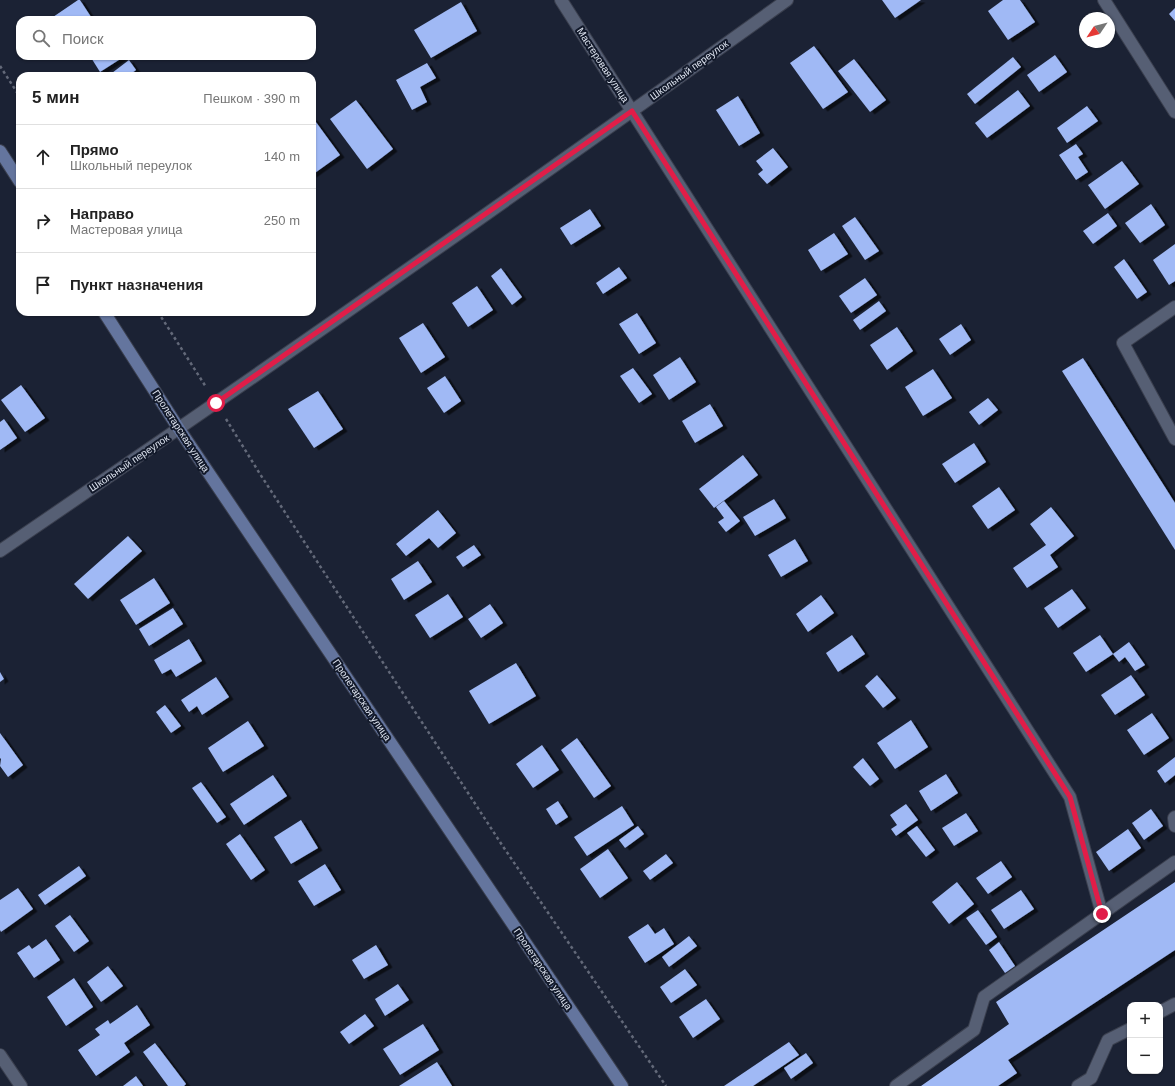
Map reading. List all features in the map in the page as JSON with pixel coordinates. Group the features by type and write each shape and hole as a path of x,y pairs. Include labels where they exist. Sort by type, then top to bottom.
{"street":[{"name":"Мастеровая улица","path":"561,0 1070,797 1102,914"},
{"name":"Школьный переулок","path":"0,551 179,429 632,111 787,0"},
{"path":"1104,0 1175,112"},
{"path":"0,151 16,176"},
{"path":"1175,307 1123,343 1175,439"},
{"name":"Пролетарская улица","path":"107,316 179,429 622,1086"},
{"path":"1175,817 1175,826"},
{"path":"896,1086 974,1030 984,997 1175,862"},
{"path":"1163,1010 1175,1004"},
{"path":"1078,1086 1091,1078 1108,1040 1127,1030"},
{"path":"0,1055 21,1086"}],"path":[{"path":"0,66 16,91"},
{"path":"161,316 260,474 494,832 666,1086"}],"building":[{"path":"80,0 90,16 54,16"},
{"path":"882,0 921,0 895,18"},
{"path":"1003,0 1020,0 1035,22 1008,40 988,11"},
{"path":"461,2 477,31 431,58 414,30"},
{"path":"1175,8 1175,21 1169,14"},
{"path":"814,46 848,92 823,109 790,63"},
{"path":"1055,55 1067,72 1039,92 1027,75"},
{"path":"1013,57 1021,67 975,104 967,94"},
{"path":"854,59 886,100 870,112 838,71"},
{"path":"92,60 119,60 100,72"},
{"path":"129,60 136,70 133,72 113,72"},
{"path":"427,63 436,78 420,87 427,102 412,110 396,80"},
{"path":"1018,90 1030,106 987,138 975,123"},
{"path":"738,96 760,133 739,146 716,110"},
{"path":"356,100 393,149 367,169 330,119"},
{"path":"1087,106 1098,121 1067,143 1057,128"},
{"path":"316,122 340,155 316,172"},
{"path":"1076,144 1083,154 1078,157 1088,172 1076,180 1059,155"},
{"path":"773,148 788,167 767,184 758,174 763,170 756,161"},
{"path":"1122,161 1139,184 1105,209 1088,185"},
{"path":"1151,204 1165,225 1140,243 1125,223"},
{"path":"590,209 601,226 571,245 560,228"},
{"path":"1108,213 1117,226 1093,244 1083,231"},
{"path":"855,217 879,251 865,260 842,226"},
{"path":"834,233 848,254 821,271 808,250"},
{"path":"1175,244 1175,281 1169,285 1153,260"},
{"path":"1124,259 1147,292 1137,299 1114,267"},
{"path":"619,267 627,278 603,294 596,283"},
{"path":"501,268 522,297 512,305 491,276"},
{"path":"865,278 877,295 851,313 839,296"},
{"path":"477,286 493,310 468,327 452,303"},
{"path":"879,301 886,311 860,330 853,320"},
{"path":"637,313 656,343 639,354 619,324"},
{"path":"423,323 445,357 421,373 399,338"},
{"path":"961,324 971,340 950,355 939,339"},
{"path":"897,327 913,351 887,370 870,345"},
{"path":"680,357 696,382 669,400 653,375"},
{"path":"1083,358 1175,503 1175,550 1062,371"},
{"path":"633,368 652,394 639,403 620,376"},
{"path":"933,369 952,398 923,416 905,387"},
{"path":"445,376 461,401 444,413 427,388"},
{"path":"21,385 45,418 25,432 1,400"},
{"path":"318,391 343,429 314,448 288,409"},
{"path":"988,398 998,410 979,425 969,412"},
{"path":"710,404 723,426 695,443 682,421"},
{"path":"4,419 17,438 0,450 0,422"},
{"path":"974,443 986,462 955,483 942,464"},
{"path":"743,455 758,475 714,508 699,489"},
{"path":"999,487 1015,510 988,529 972,506"},
{"path":"774,499 786,518 755,536 743,517"},
{"path":"724,501 740,521 726,532 718,522 724,518 716,507"},
{"path":"1051,507 1074,536 1050,555 1058,567 1027,588 1013,568 1046,545 1030,524"},
{"path":"438,510 456,533 438,548 429,538 406,556 396,544"},
{"path":"128,536 142,551 88,599 74,584"},
{"path":"795,539 808,561 781,577 768,555"},
{"path":"474,545 481,555 463,567 456,557"},
{"path":"418,561 432,582 404,600 391,579"},
{"path":"154,578 170,603 136,625 120,600"},
{"path":"1072,589 1086,608 1058,628 1044,608"},
{"path":"448,594 463,617 430,638 415,615"},
{"path":"821,595 834,613 808,632 796,614"},
{"path":"490,604 503,623 481,638 468,619"},
{"path":"173,608 183,624 149,646 139,629"},
{"path":"852,635 865,654 838,672 826,653"},
{"path":"1100,635 1113,654 1086,672 1073,653"},
{"path":"189,639 202,661 176,677 171,669 162,674 154,660"},
{"path":"1129,642 1145,665 1135,671 1125,657 1119,662 1113,654"},
{"path":"516,663 536,696 489,724 469,691"},
{"path":"0,672 4,679 0,682"},
{"path":"877,675 896,698 883,708 865,686"},
{"path":"1131,675 1145,695 1115,715 1101,695"},
{"path":"216,677 229,697 202,715 197,706 189,712 181,700"},
{"path":"165,705 181,726 171,733 156,712"},
{"path":"1152,713 1169,738 1144,755 1127,730"},
{"path":"911,720 928,747 895,769 877,743"},
{"path":"248,721 264,746 223,772 208,748"},
{"path":"0,733 23,765 8,777 0,766"},
{"path":"577,738 611,786 594,798 561,750"},
{"path":"542,745 559,770 533,788 516,764"},
{"path":"1175,757 1175,775 1165,783 1157,771"},
{"path":"863,758 879,779 870,786 853,767"},
{"path":"946,774 958,793 931,811 919,791"},
{"path":"273,775 287,796 244,825 230,804"},
{"path":"201,782 226,817 217,823 192,788"},
{"path":"558,801 568,817 556,825 546,809"},
{"path":"906,804 918,820 896,836 891,829 897,825 890,815"},
{"path":"622,806 634,825 587,856 574,837"},
{"path":"1151,809 1163,826 1144,840 1132,823"},
{"path":"966,813 978,831 954,846 942,828"},
{"path":"301,820 318,848 291,864 274,837"},
{"path":"638,826 644,834 625,848 619,840"},
{"path":"917,826 935,850 926,857 907,833"},
{"path":"1128,829 1141,848 1109,871 1096,852"},
{"path":"240,834 265,870 251,880 226,844"},
{"path":"608,849 628,878 600,898 580,869"},
{"path":"666,854 673,863 650,880 643,871"},
{"path":"1001,861 1012,877 988,894 976,878"},
{"path":"325,864 341,890 314,906 298,881"},
{"path":"79,866 86,876 45,905 38,895"},
{"path":"957,882 974,904 949,924 932,902"},
{"path":"1175,882 1175,950 1008,1060 1017,1073 998,1086 921,1086 1009,1024 996,1002"},
{"path":"18,888 33,909 1,932 0,900"},
{"path":"1021,890 1034,909 1004,929 991,910"},
{"path":"978,910 997,937 986,945 966,918"},
{"path":"70,915 89,941 74,952 55,926"},
{"path":"648,924 655,934 664,928 674,944 645,963 628,937"},
{"path":"689,936 697,946 669,967 662,957"},
{"path":"46,939 60,960 34,978 17,953 29,945 32,949"},
{"path":"999,942 1015,966 1005,973 989,950"},
{"path":"376,945 388,965 364,979 352,960"},
{"path":"108,966 123,986 101,1002 87,982"},
{"path":"685,969 697,985 671,1003 660,987"},
{"path":"74,978 93,1007 66,1026 47,997"},
{"path":"398,984 409,1000 385,1016 375,999"},
{"path":"706,999 720,1019 693,1038 679,1017"},
{"path":"137,1005 150,1025 124,1043 130,1052 96,1076 78,1050 100,1035 95,1029 108,1020 110,1024"},
{"path":"365,1014 374,1026 349,1044 340,1032"},
{"path":"423,1024 439,1050 400,1075 383,1049"},
{"path":"789,1042 799,1055 753,1086 724,1086"},
{"path":"155,1043 186,1084 184,1086 168,1086 143,1052"},
{"path":"806,1053 813,1063 791,1079 784,1068"},
{"path":"437,1062 452,1086 399,1086"},
{"path":"136,1076 143,1086 123,1086"}],"route":[{"path":"216,403 632,111 1070,797 1102,914"}]}
